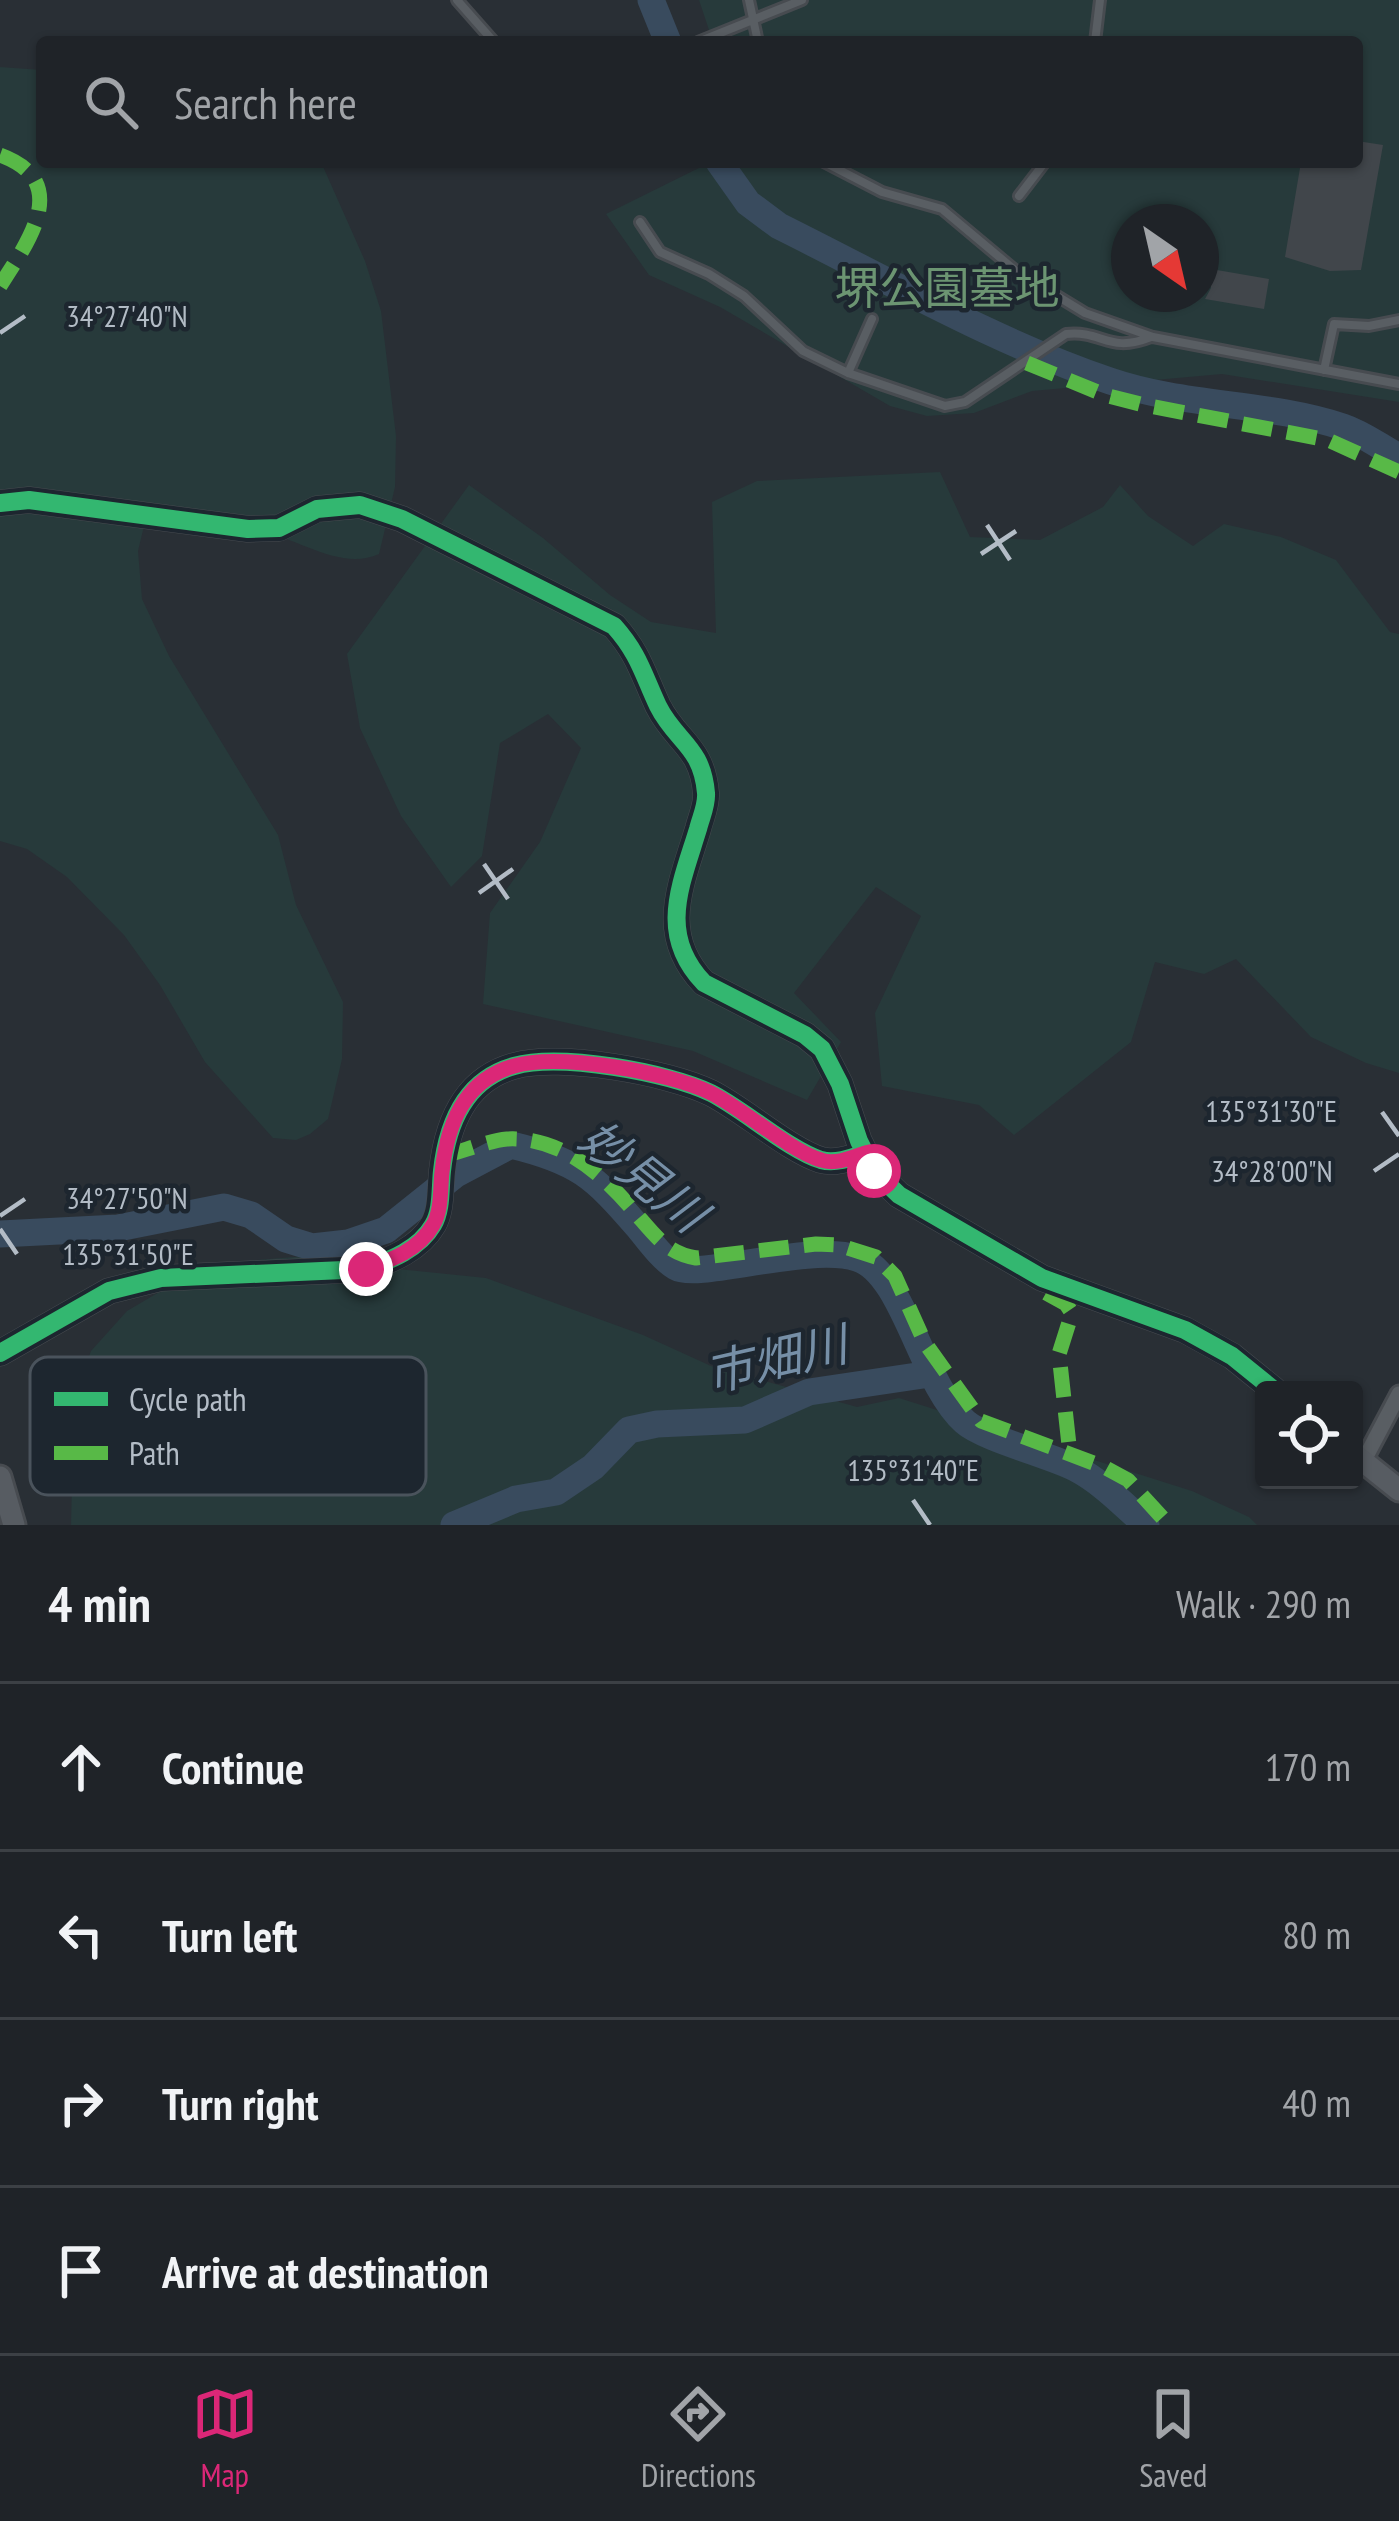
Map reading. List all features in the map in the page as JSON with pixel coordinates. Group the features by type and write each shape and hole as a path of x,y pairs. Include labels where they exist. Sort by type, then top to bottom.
{"street":[{"path":"0,503 29,500 248,529 279,528 317,509 360,505 401,519 614,626 637,651 660,710 698,756 706,799 674,907 680,947 704,983 822,1048 874,1171 899,1196 1042,1278 1185,1330 1232,1356 1263,1381"},
{"path":"0,1353 109,1291 161,1278 366,1269 391,1260 420,1242 436,1222 450,1125 463,1101 491,1076 527,1064 590,1065 664,1075 711,1094 821,1160 843,1161 865,1153"},
{"path":"1363,1452 1399,1394"},
{"path":"1363,1461 1399,1490"},
{"path":"0,1477 14,1525"}],"lane":[{"path":"457,0 489,36"},
{"path":"748,0 757,36"},
{"path":"714,36 802,0"},
{"path":"1096,36 1100,0"},
{"path":"836,168 882,191 942,209 1044,290 1085,314 1153,337 1399,384"},
{"path":"1019,196 1040,168"},
{"path":"640,222 660,252 710,274 743,296 803,351 848,374 945,406 964,402 1056,340 1078,333 1126,347 1153,337"},
{"path":"848,374 872,319"},
{"path":"1324,370 1334,324 1369,326 1399,320"}],"green space":[{"name":"堺公園墓地","path":"699,0 1399,0 1399,402 1222,374 1032,391 974,413 927,416 890,406 720,307 649,275 606,214 699,168 1363,168 1363,36 711,36"},
{"path":"0,67 36,70 36,168 324,168 365,261 381,311 396,436 395,487 379,554 350,559 261,531 158,517 144,526 138,551 142,599 169,656 278,835 296,905 343,1002 342,1059 328,1119 296,1140 273,1138 205,1062 124,935 67,877 27,849 0,841"},
{"path":"940,472 970,537 1040,540 1103,507 1120,485 1148,516 1193,546 1224,524 1281,537 1336,560 1390,632 1399,634 1399,1073 1311,1037 1236,959 1204,974 1155,962 1131,1042 1014,1135 979,1105 882,1086 875,1013 921,916 876,887 794,993 841,1042 807,1100 693,1051 483,1004 490,913 540,842 581,748 548,714 500,743 482,856 451,887 401,816 360,728 347,654 469,485 651,622 716,633 712,502 757,481"},
{"path":"331,1254 388,1268 486,1278 643,1335 711,1366 857,1407 899,1398 1192,1491 1257,1525 71,1525 72,1495 426,1495 426,1357 89,1357 127,1311 178,1281 222,1263"}],"building":[{"path":"1363,142 1383,145 1361,270 1330,271 1285,257 1300,168 1363,168"},
{"path":"1219,270 1269,279 1264,309 1219,301"}],"waterway":[{"path":"651,0 666,36"},
{"path":"723,168 748,203 779,226 1025,348 1139,389 1343,427 1399,457"},
{"name":"妙見川","path":"0,1234 118,1228 224,1207 251,1215 286,1239 312,1247 348,1243 386,1230 456,1174 511,1145 553,1157 583,1173 676,1267 706,1269 811,1255 857,1258 873,1267 888,1284 936,1382 965,1422 1075,1468 1146,1525"},
{"name":"市畑川","path":"454,1525 516,1499 556,1492 593,1467 629,1430 745,1420 809,1392 930,1374"}],"marked path":[{"path":"0,155 22,167 35,181 40,197 31,233 0,286"},
{"path":"1027,363 1105,395 1144,405 1328,440 1399,472"},
{"path":"444,1156 507,1139 546,1144 597,1174 663,1243 696,1258 816,1244 838,1245 876,1257 895,1276 925,1343 981,1421 1128,1480 1169,1525"},
{"path":"1046,1293 1072,1313 1059,1354 1070,1454"}],"cycle path":[{"path":"0,503 29,500 248,529 279,528 317,509 360,505 402,519 614,626 704,777 706,802 677,909 681,946 704,983 805,1035 822,1049 874,1171 899,1195 1042,1278 1185,1330 1232,1356 1263,1381"},
{"path":"0,1353 109,1291 161,1278 366,1269 404,1253 436,1219 444,1154 461,1106 482,1082 514,1066 585,1063 669,1078 711,1093 821,1160 865,1153"}],"route":[{"path":"366,1269 420,1242 436,1222 450,1125 476,1087 511,1066 590,1065 664,1075 711,1094 821,1160 843,1161 865,1153 874,1171"}]}
